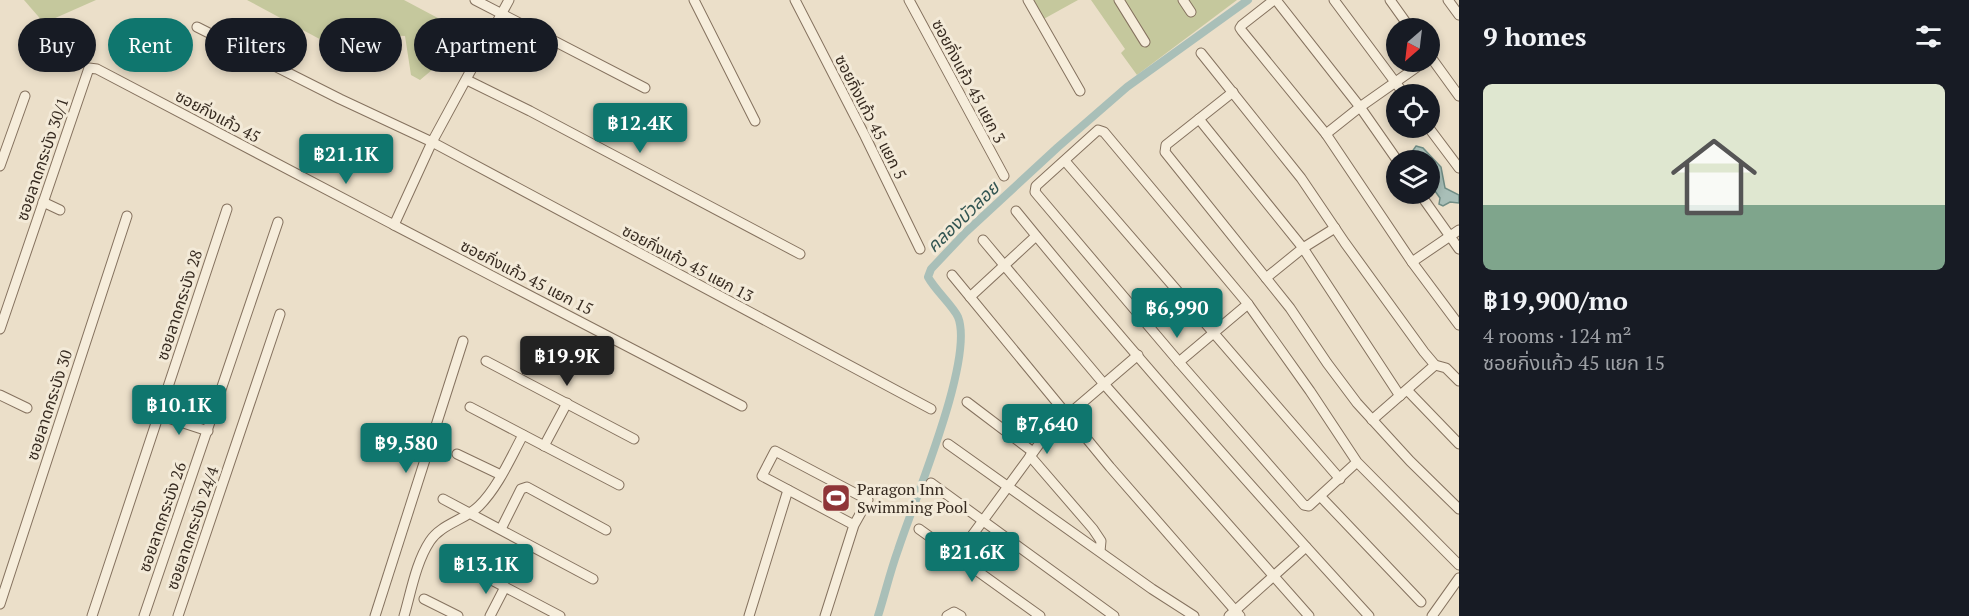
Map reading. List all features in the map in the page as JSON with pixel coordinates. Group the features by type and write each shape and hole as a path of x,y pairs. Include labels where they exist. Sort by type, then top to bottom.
{"street":[{"path":"475,0 645,88"},
{"path":"394,225 432,142 508,0"},
{"path":"694,0 755,121"},
{"name":"ซอยกิ่งแก้ว 45 แยก 5","path":"795,0 920,249"},
{"name":"ซอยกิ่งแก้ว 45 แยก 3","path":"909,0 1004,176"},
{"path":"1028,0 1080,91"},
{"path":"1119,0 1145,42"},
{"path":"1183,0 1191,12"},
{"path":"1390,150 1360,107 1275,0 1240,28 1326,134 1412,262 1459,325"},
{"path":"1335,0 1395,82"},
{"path":"1390,0 1403,18"},
{"path":"1448,0 1459,15"},
{"name":"ซอยกิ่งแก้ว 45 แยก 13","path":"197,27 340,99 432,142 931,410"},
{"path":"1201,53 1301,178 1417,343 1435,365 1446,368 1459,381"},
{"name":"ซอยกิ่งแก้ว 45","path":"96,68 394,225"},
{"name":"ซอยลาดกระบัง 30/1","path":"0,329 86,72"},
{"path":"1326,134 1409,72"},
{"path":"1439,72 1459,96"},
{"path":"467,80 800,254"},
{"path":"1233,92 1166,145 1165,152 1290,308 1341,383 1372,420 1459,509"},
{"path":"0,166 25,96"},
{"path":"1199,119 1304,248 1404,393 1459,444"},
{"path":"1357,462 1309,506 1304,505 1035,192 1036,186 1098,130 1104,132 1248,304 1357,462 1372,480 1459,565"},
{"path":"1436,138 1459,168"},
{"path":"1065,160 1213,334 1340,478"},
{"path":"43,202 60,210"},
{"path":"1427,204 1459,249"},
{"name":"ซอยลาดกระบัง 28","path":"92,616 227,209"},
{"path":"1016,211 1138,355 1369,616"},
{"name":"ซอยลาดกระบัง 30","path":"0,604 126,216"},
{"name":"ซอยลาดกระบัง 26","path":"144,616 278,222"},
{"name":"ซอยกิ่งแก้ว 45 แยก 15","path":"394,225 742,406"},
{"path":"1266,278 1304,248 1335,228"},
{"path":"1412,262 1459,230"},
{"path":"970,297 1036,236"},
{"path":"983,240 1104,384 1309,616"},
{"path":"951,275 1235,614 1306,547"},
{"path":"1179,362 1248,304"},
{"name":"ซอยลาดกระบัง 24/4","path":"178,616 280,314"},
{"path":"375,616 463,341"},
{"path":"957,556 1048,432 1138,355"},
{"path":"486,361 634,439"},
{"path":"1372,420 1435,365"},
{"path":"0,395 27,408"},
{"path":"968,402 1032,454 1093,529 1101,541 1100,552"},
{"path":"544,446 567,403"},
{"path":"471,406 619,485"},
{"path":"159,415 207,431"},
{"path":"404,616 423,555 431,539 451,524 471,514 485,499 523,435"},
{"path":"948,444 1194,616"},
{"path":"825,616 854,525 867,500 775,451 762,476 854,525"},
{"path":"457,454 501,475"},
{"path":"931,483 1114,616"},
{"path":"501,529 521,489 527,487 606,530"},
{"path":"749,616 788,490"},
{"path":"1321,496 1421,602"},
{"path":"443,499 592,579"},
{"path":"919,529 1040,616"},
{"path":"446,556 560,616"},
{"path":"1432,616 1459,578"},
{"path":"490,616 506,587"},
{"path":"424,599 458,616"},
{"path":"947,616 954,612 961,616"}],"green space":[{"path":"24,0 96,0 55,18 40,18"},
{"path":"247,0 404,0 438,18 414,18 414,72 430,72 420,80 411,75 405,36 402,36 402,18 319,18 319,39 307,32 307,18 280,18"},
{"path":"1028,0 1078,0 1040,21"},
{"path":"1091,0 1237,0 1137,75 1121,53 1125,49"}],"water":[{"path":"1416,146 1425,150 1413,150"},
{"path":"1440,166 1445,188 1459,195 1459,203 1450,202 1443,206 1439,204"}],"waterway":[{"name":"คลองบัวลอย","path":"878,616 895,558 940,432 958,365 961,337 958,317 928,277 931,269 966,232 1127,87 1248,0"}],"place":[{"name":"Paragon Inn Swimming Pool","path":"836,498"}]}
